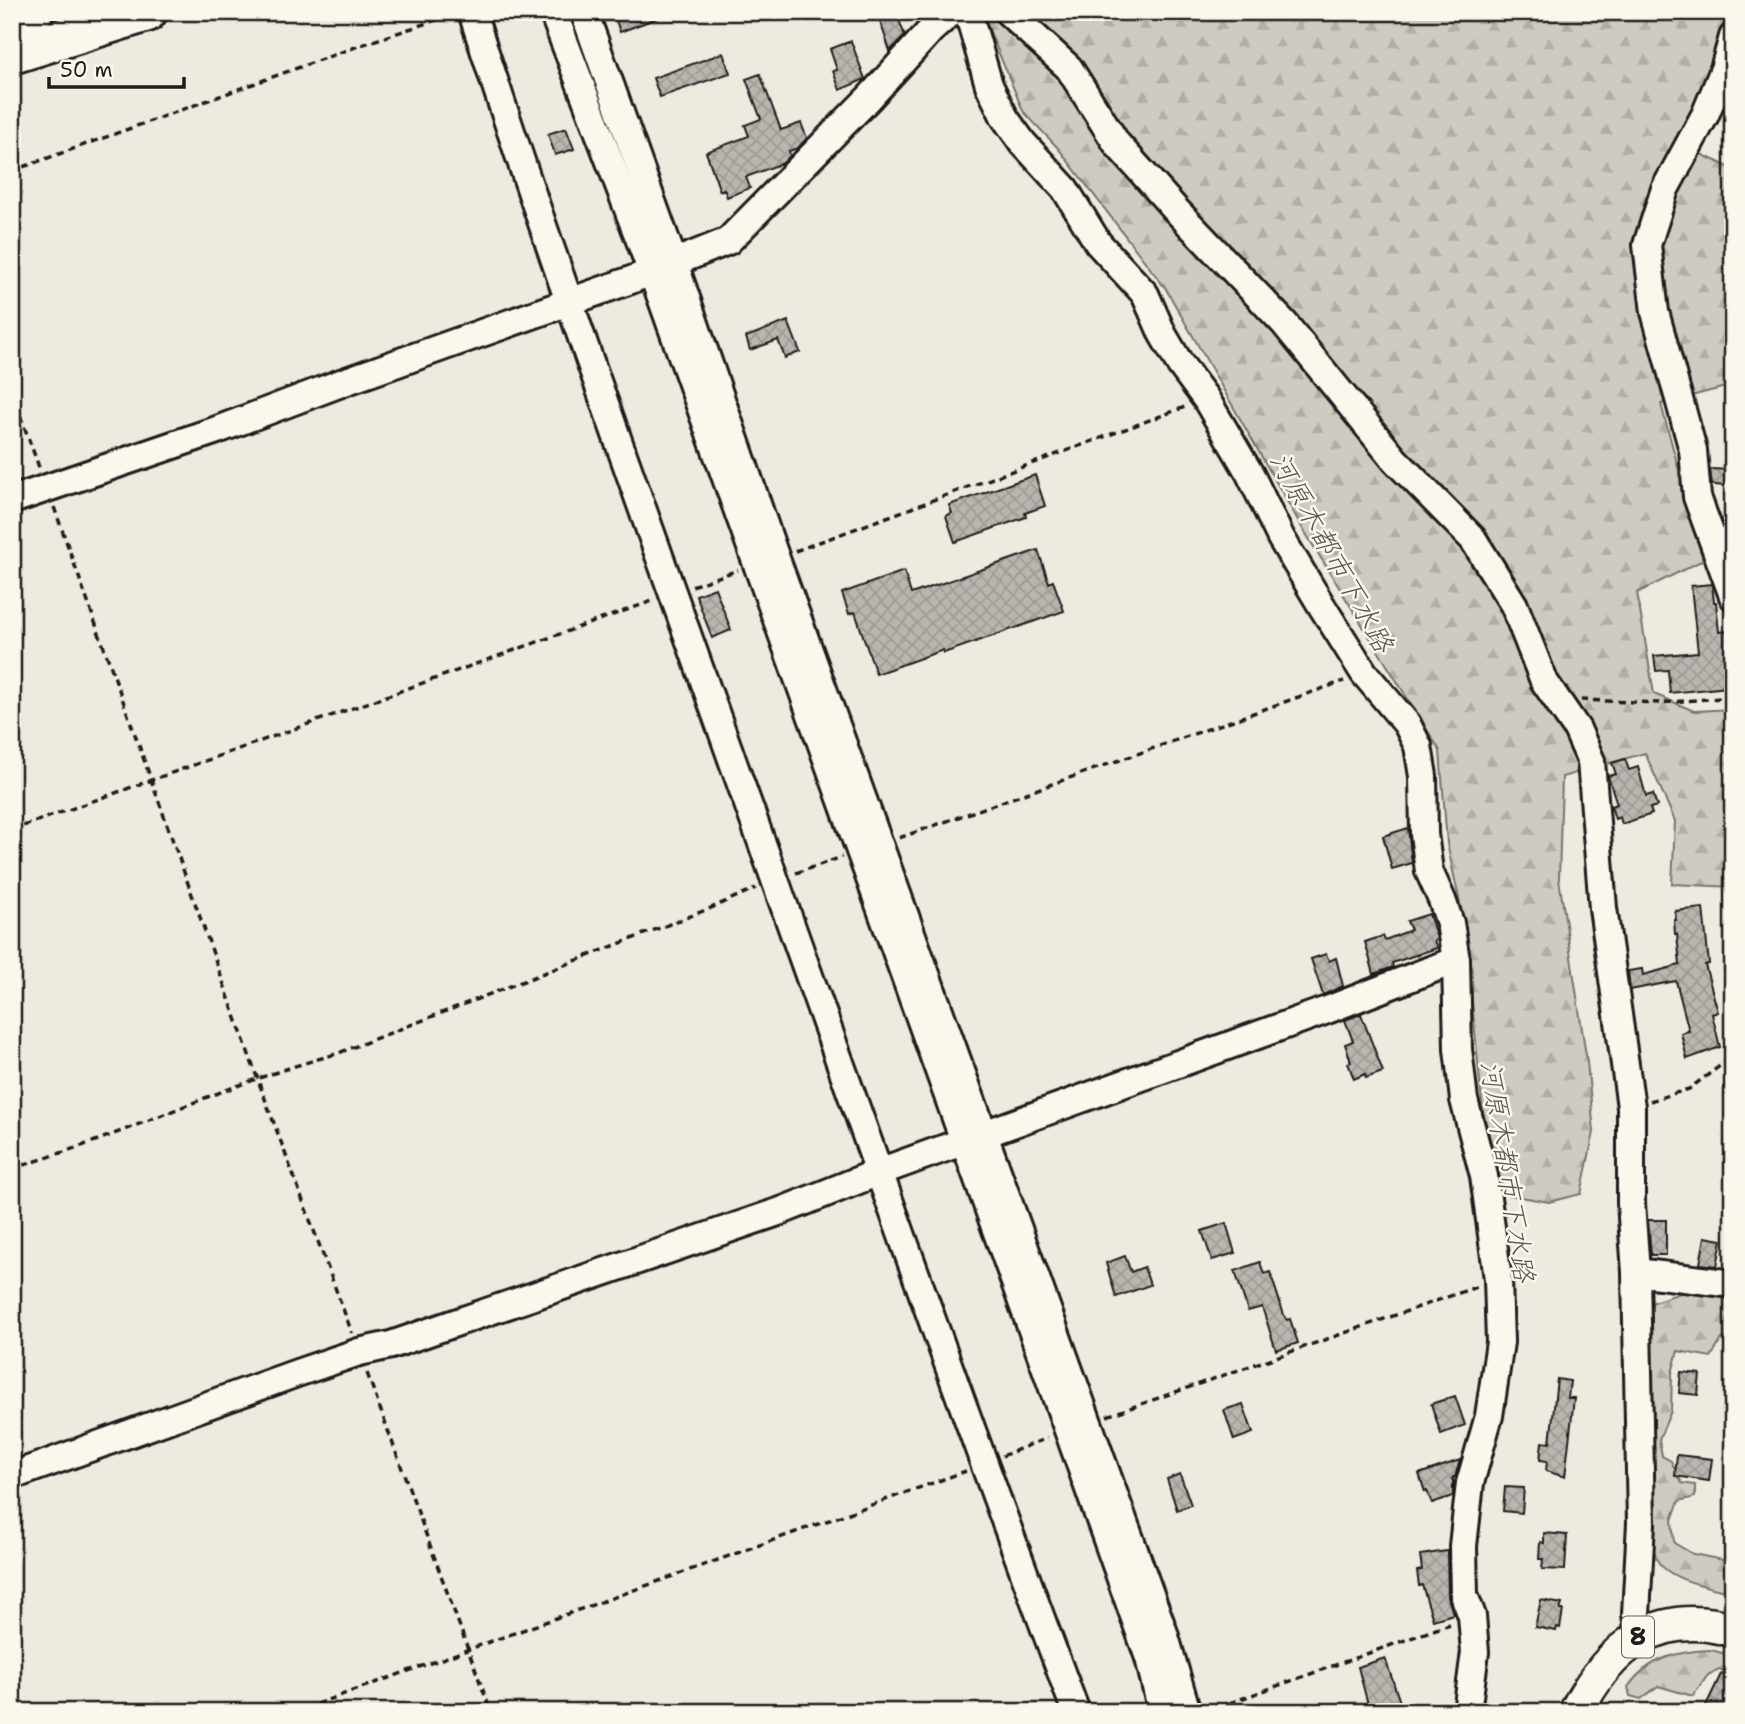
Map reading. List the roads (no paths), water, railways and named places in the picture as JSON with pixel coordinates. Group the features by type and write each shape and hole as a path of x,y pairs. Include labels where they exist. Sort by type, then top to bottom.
{"highway":[{"path":"12,20 33,12"},
{"path":"12,54 147,12"}],"main road":[{"name":"8","path":"1576,1712 1612,1657 1639,1636 1670,1624 1709,1623 1733,1630"}],"street":[{"path":"472,12 517,156 983,1463 1076,1712"},
{"path":"553,12 663,268 775,556 880,845 973,1138"},
{"path":"584,12 663,268 973,1138 1079,1426 1164,1633 1187,1712"},
{"path":"12,500 217,430 663,268 728,241 951,12"},
{"path":"968,12 989,85 1005,118 1023,143 1065,189 1098,243 1145,295 1180,364 1206,399 1250,474 1281,538 1364,673 1407,723 1418,746 1423,776 1424,834 1429,871 1443,900 1450,923 1456,960 1458,1049 1464,1100 1484,1176 1498,1279 1500,1342 1489,1416 1470,1483 1463,1546 1464,1595 1472,1616 1475,1652 1467,1712"},
{"path":"1008,12 1069,68 1117,144 1284,323 1395,460 1473,539 1514,606 1544,681 1577,729 1591,761 1603,908 1631,1107 1630,1203 1636,1272 1641,1523 1636,1614 1639,1636"},
{"path":"1733,37 1724,69 1705,115 1665,189 1647,245 1655,312 1693,450 1697,497 1733,596"},
{"path":"12,1476 359,1352 391,1345 781,1211 879,1172 1327,1010 1456,960"},
{"path":"1636,1272 1733,1284"},
{"path":"1079,1426 1149,1658 1162,1712"}],"waterway":[{"name":"河原木都市下水路","path":"1223,402 1243,436"}]}
